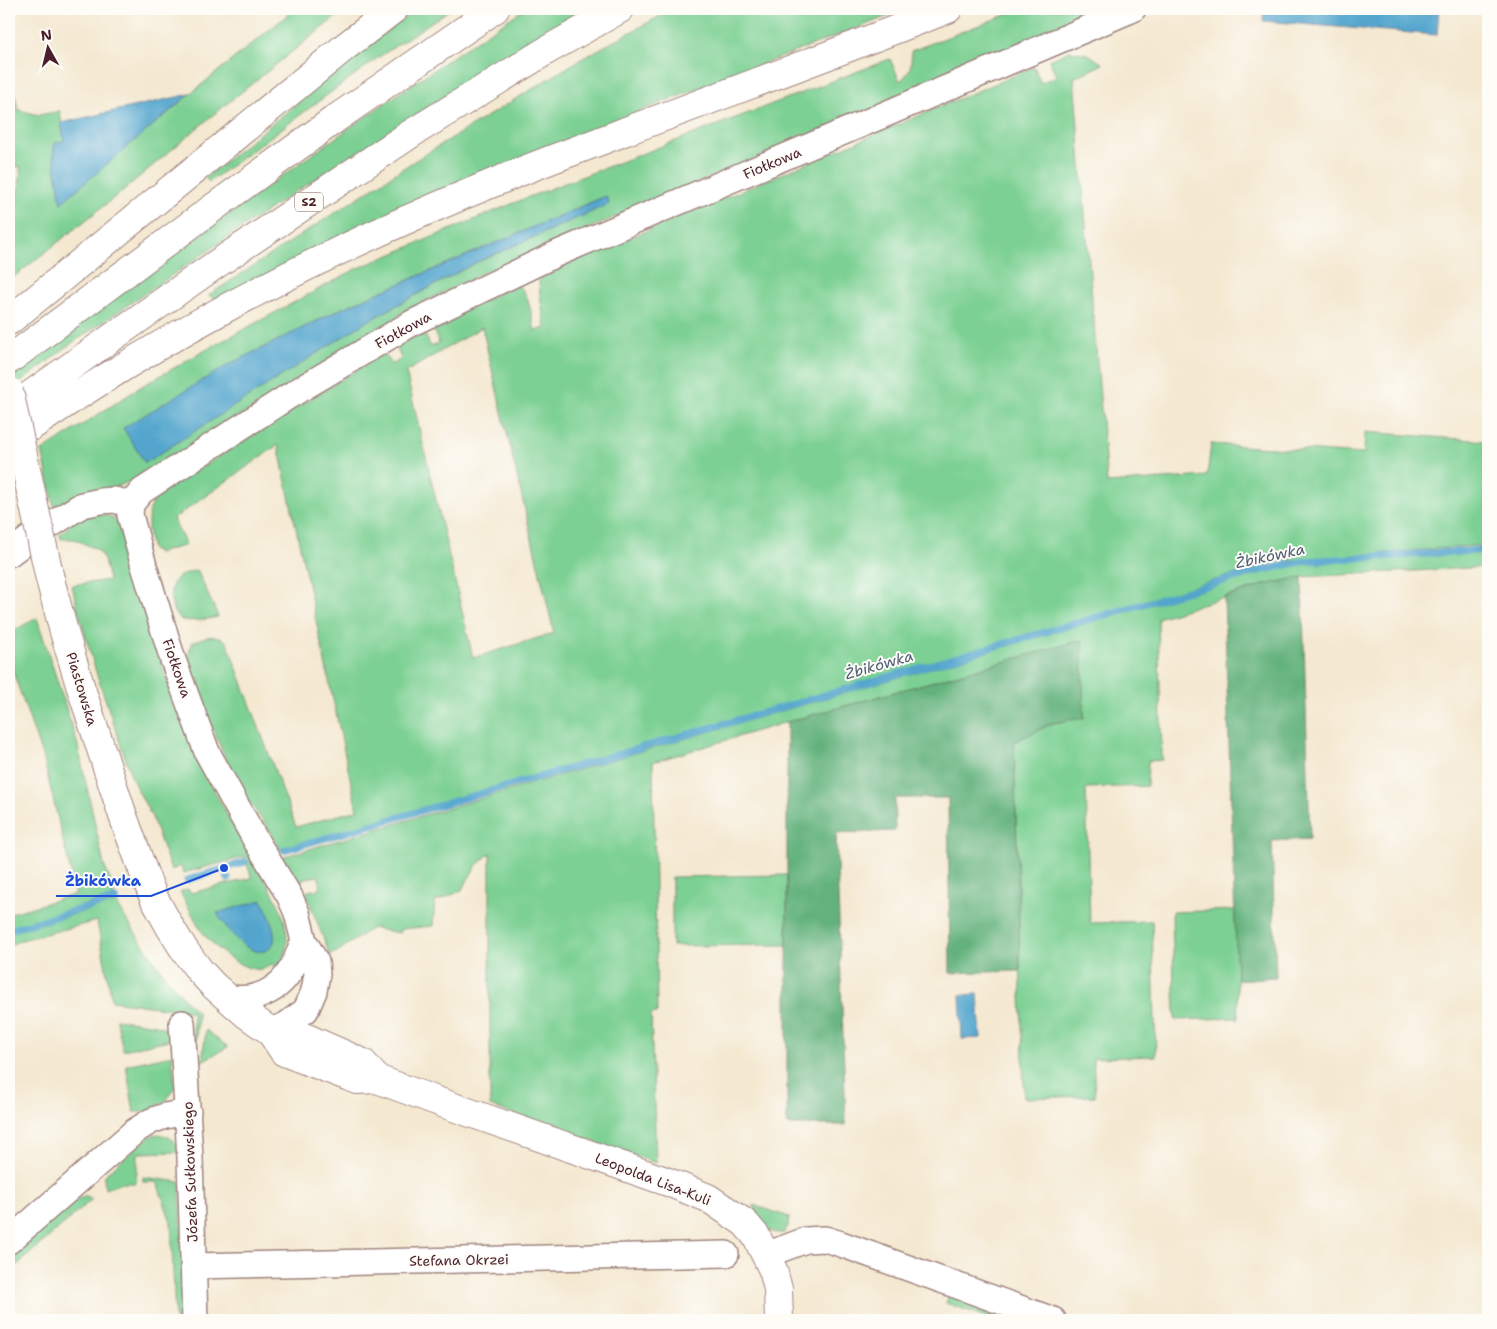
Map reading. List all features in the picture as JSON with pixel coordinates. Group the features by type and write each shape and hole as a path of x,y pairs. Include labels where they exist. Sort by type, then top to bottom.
{"main road":[{"path":"9,320 338,52 394,9"},
{"path":"9,360 338,117 495,9"},
{"name":"S2","path":"9,410 214,265 412,133 549,49 620,9"},
{"path":"9,442 48,415 157,347 241,300 334,253 419,214 505,178 948,9"},
{"name":"Piastowska","path":"9,391 50,578 80,685 139,862 160,911 200,971"},
{"name":"Leopolda Lisa-Kuli","path":"200,971 246,1014 270,1031 284,1052 357,1080 377,1079 668,1182 708,1198 745,1223 756,1236 773,1270 778,1289 779,1320"}],"street":[{"name":"Fiołkowa","path":"270,1031 293,1021 306,1010 312,999 316,983 316,962 304,941 297,913 290,897 255,839 207,752 173,660 144,566 130,515 131,504 156,481 289,396 412,323 556,254 1133,9"},
{"path":"9,554 30,538 82,506 114,500 131,504"},
{"path":"227,997 257,997 273,989 292,967 304,941"},
{"name":"Józefa Sułkowskiego","path":"182,1023 188,1112 195,1320"},
{"path":"9,1241 135,1131 165,1116 188,1112"},
{"path":"766,1255 806,1240 825,1239 1052,1320"},
{"name":"Stefana Okrzei","path":"193,1266 726,1254"}],"green space":[{"path":"295,9 346,9 9,281 9,208 17,194 20,183 20,166 9,168 9,64 18,110 39,115 60,111 64,142 54,144 54,157 61,202"},
{"path":"416,9 451,9 379,57 209,182 205,178 359,53"},
{"path":"524,9 593,9 488,69 292,194 72,343 9,391 9,377 328,143"},
{"path":"673,9 907,9 627,116 214,299 209,295 411,163 581,59"},
{"path":"1021,9 1111,9 487,271 404,312 148,474 114,488 83,494 54,506 42,451 142,386 356,269 526,198 890,59 900,81 910,68 911,51","holes":["606,196 609,204 475,263 366,322 228,365 343,308"]},
{"path":"1070,51 1088,54 1103,64 1074,78 1107,483 1207,476 1211,444 1364,454 1365,432 1488,441 1488,545 1279,561 1111,611 278,849 271,833 236,783 190,676 189,652 193,642 206,637 214,636 227,642 296,827 357,810 278,445 173,519 186,545 159,553 152,550 148,532 148,520 150,508 164,491 379,356 386,355 392,365 401,359 397,348 401,344 420,334 425,335 431,347 439,343 435,330 439,321 517,285 521,288 527,299 535,331 545,328 539,280 545,274 1034,67 1041,83 1056,76 1049,60","holes":["482,327 554,633 473,658 406,372"]},
{"path":"96,512 111,517 117,522 166,677 188,738 233,827 279,906 286,927 287,938 278,970 272,964 265,968 253,969 236,962 219,950 201,930 180,892 188,889 191,893 252,878 244,857 183,873 181,866 171,870 151,815 133,781 96,672 72,585 109,580 104,560 98,550 74,539 61,539 60,534 80,517"},
{"path":"1488,553 1488,567 1302,577 1263,585 1158,618 1162,760 1148,761 1147,786 1086,788 1090,923 1152,921 1156,1056 1093,1058 1095,1096 1024,1098 1014,741 1053,723 1084,718 1082,640 787,722 653,762 657,1013 651,1014 656,1163 490,1106 490,853 476,866 461,891 435,902 433,926 401,929 399,933 372,928 330,955 306,894 308,891 320,889 319,876 305,878 299,882 295,880 282,857 1261,573 1303,564"},
{"path":"197,570 218,617 183,620 179,618 173,608 171,589 176,579 183,574"},
{"path":"1302,577 1310,839 1272,841 1276,977 1237,980 1224,598 1263,585"},
{"path":"37,618 77,742 104,865 113,887 114,896 9,928 9,914 76,894 44,761 9,660 9,633"},
{"path":"1082,640 1084,718 1053,723 1014,742 1020,971 950,973 948,798 895,798 895,831 836,833 846,1125 787,1125 787,722"},
{"path":"787,875 787,945 672,946 672,877"},
{"path":"117,902 120,910 156,963 198,1013 195,1055 192,1012 112,1001 97,921 25,939 9,945 9,933"},
{"path":"1235,910 1238,1018 1175,1020 1172,912"},
{"path":"116,1019 156,1025 164,1028 171,1037 169,1040 123,1050"},
{"path":"206,1030 228,1047 202,1061"},
{"path":"172,1055 175,1087 167,1100 148,1112 134,1112 126,1065"},
{"path":"157,1134 172,1139 179,1152 138,1153 136,1183 122,1183 105,1189 104,1177 108,1172 146,1139"},
{"path":"143,1177 180,1182 185,1320 175,1320 171,1222 157,1182 143,1182"},
{"path":"84,1196 92,1199 9,1272 9,1258 76,1200"},
{"path":"754,1205 789,1217 788,1226 784,1233 772,1232 763,1226 759,1221"},
{"path":"950,1292 1029,1320 995,1320 946,1303"}],"water":[{"path":"1264,9 1439,9 1437,35 1263,21"},
{"path":"190,94 61,203 54,157 54,143 64,141 61,123"},
{"path":"606,196 609,204 475,263 366,322 145,463 123,428 228,365 343,308"},
{"path":"262,900 271,920 274,937 270,948 263,951 255,951 247,947 232,934 217,913"},
{"path":"978,994 981,1038 962,1039 960,995"}],"waterway":[{"name":"Żbikówka","path":"284,850 1258,571 1306,561 1488,550"},
{"name":"Żbikówka","path":"187,880 245,862"},
{"path":"224,868 228,879"},
{"name":"Żbikówka","path":"9,930 116,899"}],"place":[{"name":"Żbikówka","path":"224,868"}]}
